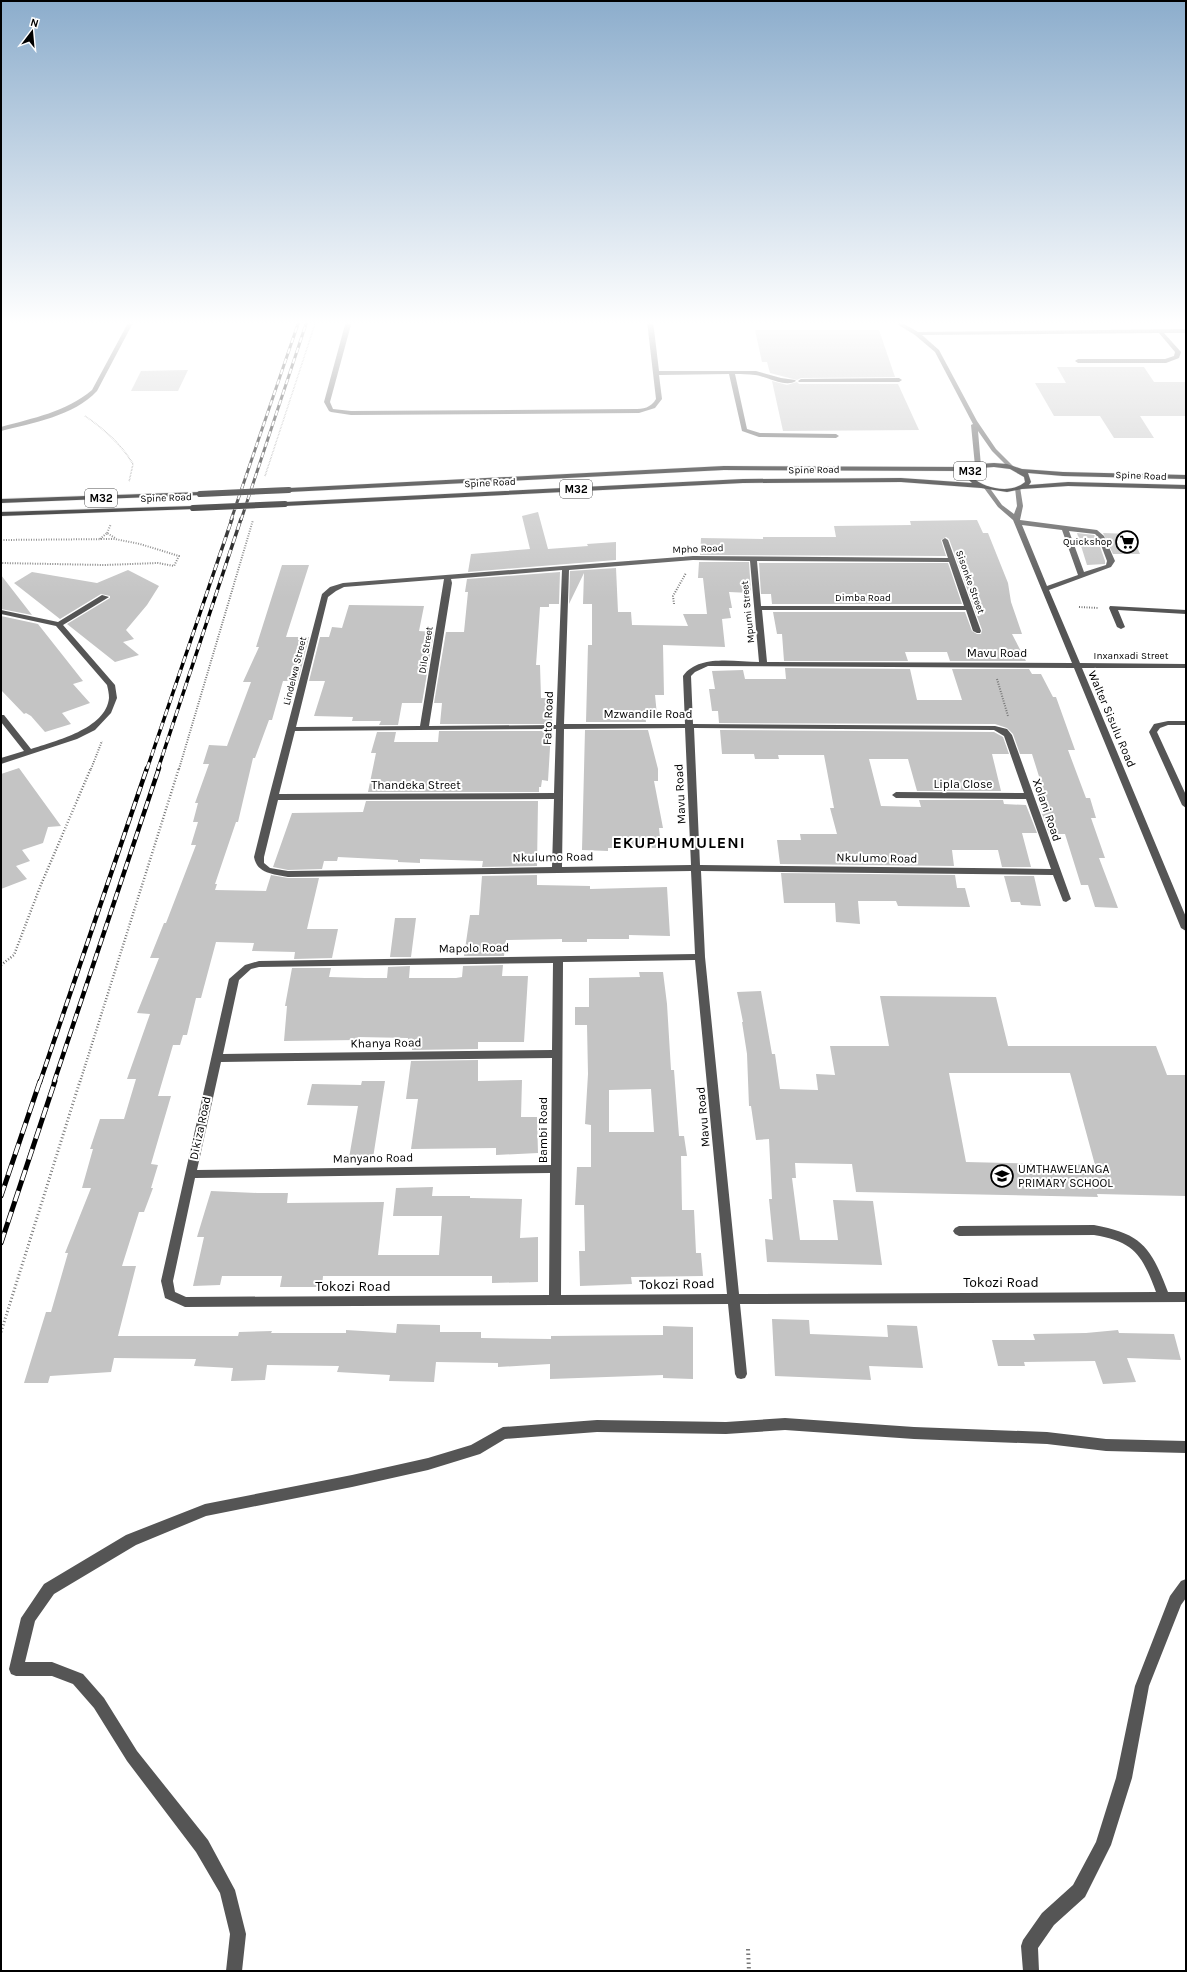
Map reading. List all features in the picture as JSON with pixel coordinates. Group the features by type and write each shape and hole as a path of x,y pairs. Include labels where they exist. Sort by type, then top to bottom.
{"main road":[{"name":"Spine Road","path":"1,501 289,490 724,468 932,470 975,468 994,465 1011,467 1021,471 1063,474 1186,477"},
{"name":"M32","path":"975,468 969,472 969,477 980,486"},
{"path":"1021,471 1028,479 1027,484 1021,487"},
{"name":"Spine Road","path":"1,514 285,504 743,481 901,480 980,486 1004,490 1021,487 1068,484 1186,487"}],"street":[{"path":"1,428 51,413"},
{"path":"739,413 744,430 759,435 836,436"},
{"path":"970,413 994,450 1011,467"},
{"path":"974,421 978,446 975,468"},
{"path":"1021,487 1020,506 1016,521 1065,529 1098,532 1111,561 1109,566 1045,589"},
{"name":"Walter Sisulu Road","path":"987,488 1000,506 1016,521 1181,906 1186,928"},
{"path":"1065,529 1082,576"},
{"name":"Sisonke Street","path":"945,540 977,631"},
{"name":"Mpho Road","path":"447,576 693,558 951,560"},
{"name":"Mpumi Street","path":"752,559 763,664"},
{"name":"Fato Road","path":"557,869 565,568"},
{"name":"Dilo Street","path":"424,728 448,583 447,576"},
{"name":"Lindelwa Street","path":"266,870 260,864 259,857 325,596 333,589 343,585 447,576"},
{"path":"59,624 105,597"},
{"name":"Dimba Road","path":"758,608 969,608"},
{"path":"1121,627 1114,608 1186,612"},
{"path":"1,612 59,624 111,686 113,698 107,713 92,728 74,736 1,761"},
{"name":"Mavu Road","path":"741,1374 732,1299 700,957 687,676 692,670 707,664 1077,666"},
{"name":"Inxanxadi Street","path":"1077,666 1186,666"},
{"path":"1,717 29,752"},
{"path":"1186,723 1168,723 1157,726 1154,732 1186,805"},
{"name":"Mzwandile Road","path":"292,729 689,726 995,728 1004,731"},
{"name":"Xolani Road","path":"1004,731 1008,735 1066,899"},
{"path":"1177,783 1186,783"},
{"name":"Lipla Close","path":"896,795 1030,796"},
{"name":"Thandeka Street","path":"273,798 558,796"},
{"name":"Nkulumo Road","path":"266,870 288,874 696,868 1056,872"},
{"name":"Mapolo Road","path":"248,967 259,964 700,957"},
{"name":"Bambi Road","path":"555,1301 558,960"},
{"name":"Dikiza Road","path":"169,1295 167,1281 234,979 248,967"},
{"name":"Khanya Road","path":"216,1058 557,1054"},
{"name":"Manyano Road","path":"190,1174 556,1169"},
{"path":"959,1231 1094,1230 1110,1232 1126,1238 1139,1246 1152,1266 1164,1297"},
{"name":"Tokozi Road","path":"169,1295 185,1302 1186,1297"},
{"path":"234,1971 238,1934 227,1890 202,1846 132,1756 99,1703 78,1679 52,1669 16,1669 28,1618 49,1589 131,1540 205,1510 352,1481 428,1464 475,1450 503,1433 597,1426 726,1428 784,1424 914,1433 1047,1438 1106,1445 1186,1447"},
{"path":"1031,1971 1029,1946 1048,1919 1079,1891 1102,1845 1124,1778 1142,1686 1175,1601 1186,1586"}],"path":[{"path":"80,413 96,423 127,454 133,464 128,482"},
{"path":"264,479 287,413"},
{"path":"1,1332 201,700 253,519"},
{"path":"100,539 107,533 115,539"},
{"path":"1,540 115,539 140,544 178,556 174,566 158,563 104,565 1,563"},
{"path":"674,604 673,596 692,563 693,558"},
{"path":"993,665 1009,720 1004,731"},
{"path":"1,965 14,955 40,887 77,804 103,738 92,728"},
{"path":"748,1949 749,1971"}],"building":[{"path":"779,413 911,413 919,430 783,431"},
{"path":"1052,413 1186,413 1186,416 1140,416 1154,438 1114,438 1100,416 1054,416"},
{"path":"538,512 548,549 616,542 616,560 468,572 471,554 530,549 522,516"},
{"path":"977,520 983,533 988,533 1008,583 1011,602 1022,634 1012,634 1026,661 950,661 947,652 905,652 908,661 784,661 782,634 777,634 773,612 965,612 972,631 977,634 981,634 982,630 949,539 946,537 941,540 946,556 700,555 701,538 763,539 763,537 836,537 834,526 911,525 910,521"},
{"path":"1077,533 1094,535 1097,538 1105,564 1087,565"},
{"path":"1103,533 1131,534 1140,554 1113,554"},
{"path":"699,562 749,562 751,593 729,592 732,608 729,608 731,618 722,619 725,647 663,645 664,695 655,695 657,715 645,715 646,722 586,722 588,645 592,645 592,604 583,604 584,573 569,604 570,571 616,568 618,612 631,612 632,625 688,626 683,614 707,614 703,578 698,578"},
{"path":"759,563 948,563 962,604 772,604 771,594 761,594"},
{"path":"282,565 309,565 286,637 309,637 298,681 283,681 272,720 269,720 255,758 253,758 238,822 236,822 215,884 217,884 215,890 266,891 271,875 288,878 319,878 307,929 338,929 332,958 294,959 295,952 252,951 254,943 216,942 201,998 196,998 187,1035 183,1035 180,1045 173,1045 158,1096 171,1096 151,1164 158,1165 151,1188 153,1188 144,1212 139,1212 122,1266 136,1266 118,1336 238,1336 239,1332 272,1331 271,1333 346,1333 346,1330 396,1333 397,1324 440,1325 440,1332 481,1332 481,1338 551,1339 551,1336 663,1335 663,1326 693,1327 693,1379 663,1378 663,1375 550,1379 550,1364 498,1367 498,1363 436,1362 434,1382 389,1381 390,1375 337,1372 339,1366 267,1365 265,1380 231,1381 233,1368 194,1366 196,1359 114,1358 111,1372 50,1376 48,1383 24,1383 46,1312 51,1312 68,1253 65,1253 91,1188 82,1188 93,1149 90,1149 100,1119 124,1119 136,1079 127,1079 150,1014 137,1013 159,958 150,958 164,923 166,923 196,845 191,845 198,822 193,822 198,803 195,803 209,764 203,764 209,745 227,746 251,682 243,682 259,647 256,647"},
{"path":"128,570 159,586 147,605 126,630 134,639 123,642 139,655 115,662 67,624 110,598 110,596 101,594 60,619 14,583 32,572 97,583"},
{"path":"560,572 559,604 549,604 549,607 540,607 536,665 540,665 541,698 553,698 552,724 440,724 442,703 434,703 446,632 464,632 468,592 465,592 467,579"},
{"path":"1,575 32,615 1,609"},
{"path":"349,605 424,606 419,631 434,632 422,703 402,703 398,725 379,725 381,721 352,721 353,717 314,716 325,681 309,681 320,637 329,637 332,627 342,628"},
{"path":"1,616 38,624 83,681 73,684 90,703 62,713 71,724 45,732 31,716 26,713 24,714 1,690"},
{"path":"785,668 910,669 917,700 962,700 952,669 1029,669 1032,674 1041,674 1053,697 1056,697 1075,750 1068,750 1086,798 1090,798 1096,818 1091,818 1105,858 1099,858 1118,908 1095,907 1088,885 1081,885 1065,834 1049,834 1039,805 1048,805 1032,754 1020,754 1013,734 1007,728 995,724 719,723 718,711 712,711 709,689 715,689 712,671 743,670 745,679 786,679"},
{"path":"585,730 648,730 658,769 658,781 654,781 663,828 659,828 661,848 608,848 608,851 582,850"},
{"path":"720,730 994,732 1003,737 1009,754 992,754 1001,791 917,791 908,759 869,759 881,806 921,807 919,800 1003,800 1004,804 1026,805 1037,833 1022,833 1031,867 1002,867 998,850 952,850 954,866 780,864 777,840 801,840 800,834 837,834 830,808 834,808 824,755 778,755 779,759 755,759 754,754 722,754"},
{"path":"439,731 551,731 548,781 542,780 541,787 539,787 539,792 368,792 376,753 371,753 377,732 396,732 394,742 438,742"},
{"path":"19,768 61,826 48,827 43,843 22,850 30,861 16,866 27,879 1,889 1,774"},
{"path":"366,801 538,801 537,866 482,867 483,861 420,859 420,863 398,862 398,860 338,857 337,861 324,861 322,869 288,870 273,867 292,813 363,812"},
{"path":"781,873 955,875 957,888 965,888 970,907 898,906 896,901 858,901 860,924 836,922 835,903 784,903"},
{"path":"537,875 537,885 590,886 590,889 667,887 670,936 629,935 629,939 587,939 587,942 562,942 562,939 506,940 504,956 464,956 470,915 479,915 482,876"},
{"path":"1004,876 1034,876 1041,906 1021,905 1020,902 1011,902"},
{"path":"395,918 416,918 411,957 390,957"},
{"path":"503,965 502,976 528,976 524,1042 478,1042 478,1049 412,1050 412,1046 407,1046 408,1038 358,1037 357,1040 284,1041 287,1006 285,1006 292,968 331,968 329,977 387,978 388,967 410,966 409,978 456,978 462,977 463,966"},
{"path":"639,972 663,972 667,1004 671,1070 674,1070 679,1136 684,1136 687,1156 681,1156 682,1210 694,1210 696,1253 701,1253 703,1276 631,1277 632,1284 580,1286 579,1251 585,1251 584,1205 575,1205 577,1167 591,1167 591,1125 585,1124 588,1074 587,1025 575,1025 575,1007 589,1007 589,978 640,977","holes":["651,1089 654,1132 609,1132 609,1090"]},
{"path":"761,991 772,1054 775,1054 780,1089 818,1090 816,1074 835,1075 830,1046 889,1046 880,996 996,997 1008,1046 1156,1046 1167,1075 1186,1075 1186,1196 1097,1194 1098,1197 856,1192 852,1164 795,1163 796,1178 792,1178 800,1240 838,1240 833,1200 873,1201 882,1265 767,1262 765,1239 773,1240 769,1199 772,1199 769,1139 756,1140 751,1106 749,1106 747,1054 737,992","holes":["949,1073 1070,1073 1095,1165 966,1162"]},
{"path":"478,1060 478,1081 522,1080 521,1117 537,1117 538,1153 496,1155 496,1148 411,1149 418,1099 406,1099 411,1061"},
{"path":"362,1081 385,1081 373,1158 349,1158 358,1106 307,1105 312,1084 361,1085"},
{"path":"433,1187 432,1196 470,1196 470,1198 522,1199 520,1238 538,1237 538,1282 492,1283 492,1276 323,1276 322,1287 280,1287 282,1276 222,1276 220,1285 193,1286 204,1237 197,1237 211,1191 288,1193 287,1203 384,1202 378,1255 439,1255 442,1216 393,1216 396,1188"},
{"path":"772,1319 809,1320 810,1334 888,1337 887,1325 917,1326 923,1368 869,1366 871,1380 775,1376"},
{"path":"1118,1330 1119,1333 1174,1334 1181,1360 1127,1358 1136,1382 1103,1384 1095,1361 1024,1362 1025,1366 998,1366 992,1340 1035,1340 1033,1334 1086,1333"}],"railway":[{"path":"231,520 268,413"},
{"path":"241,520 276,413"},
{"path":"147,769 232,519"},
{"path":"158,769 241,519"},
{"path":"40,1082 147,768"},
{"path":"54,1082 159,768"},
{"path":"1,1196 40,1081"},
{"path":"1,1243 55,1081"}],"place":[{"name":"Quickshop","path":"1127,542"},
{"name":"UMTHAWELANGA PRIMARY SCHOOL","path":"1002,1176"}],"district":[{"name":"EKUPHUMULENI","path":"679,842"}]}
